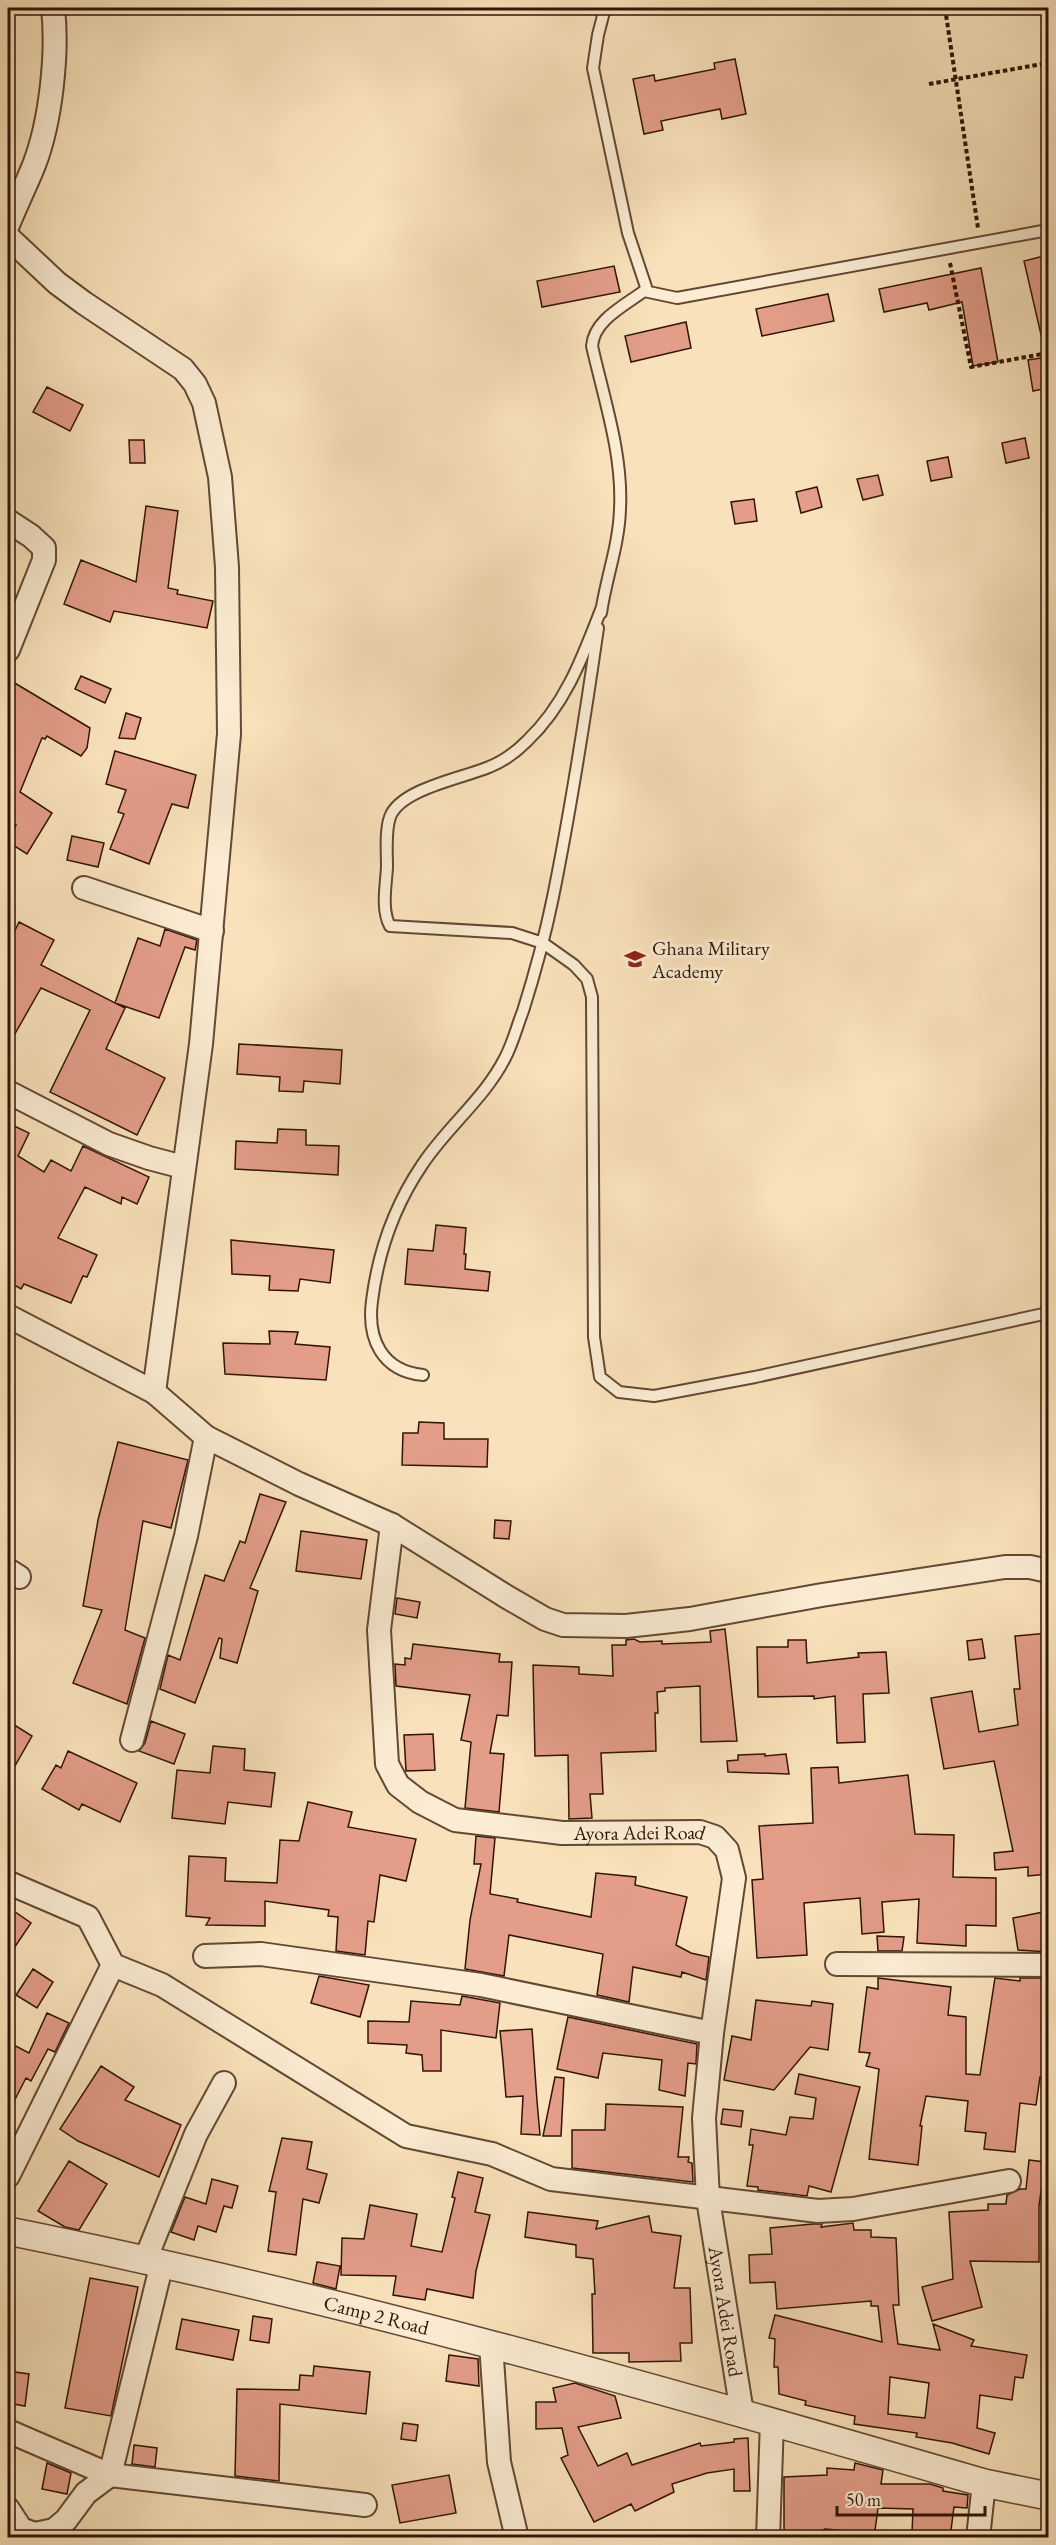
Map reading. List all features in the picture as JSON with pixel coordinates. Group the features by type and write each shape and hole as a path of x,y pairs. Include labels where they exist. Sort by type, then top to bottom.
{"street":[{"path":"8,225 35,163 48,107 56,46 53,8"},
{"path":"8,237 57,283 183,369 195,384 204,403 220,477 229,633 229,734 214,876 212,931 201,1044 154,1392"},
{"path":"8,521 31,536 44,548 44,560 8,650"},
{"path":"84,888 212,931"},
{"path":"8,1092 109,1144 183,1167"},
{"path":"8,1316 154,1392 206,1437 299,1484 392,1525 545,1619 576,1627 626,1626 690,1619 822,1595 1005,1567 1030,1567 1048,1571"},
{"path":"132,1740 186,1536 206,1437"},
{"name":"Ayora Adei Road","path":"392,1525 379,1630 387,1764 398,1785 420,1802 455,1820 562,1833 699,1832 715,1837 727,1850 734,1878 712,2033 704,2118 708,2199 742,2413"},
{"path":"9,1882 88,1917 113,1965 162,1985 406,2136 492,2154 551,2179 708,2199 832,2211 1009,2181"},
{"path":"205,1956 261,1954 481,1985 712,2033"},
{"path":"837,1964 1048,1965"},
{"path":"8,2176 113,1965"},
{"path":"8,2509 21,2529 35,2534 54,2530 66,2520 86,2493 110,2475 154,2261 196,2134 224,2083"},
{"name":"Camp 2 Road","path":"8,2231 154,2261 492,2344 772,2421 984,2483 1048,2496"},
{"path":"492,2344 499,2462 517,2538"},
{"path":"768,2538 772,2421"},
{"path":"8,2431 110,2475 365,2505"},
{"path":"978,2538 984,2483"}],"lane":[{"path":"605,8 598,35 594,68 628,233 645,287 644,291"},
{"path":"423,1375 407,1374 395,1367 378,1350 373,1337 372,1302 388,1230 403,1197 422,1164 505,1059 541,958 560,860 602,607 616,546 620,510 620,485 616,455 592,346 593,336 599,325 644,291 677,297 1048,230"},
{"path":"602,607 580,664 564,696 546,721 525,743 492,766 407,797 395,808 389,818 386,892 386,919 390,926 512,933 543,944 574,965 587,979 592,997 594,1337 600,1377 619,1392 654,1396 744,1379 1048,1313"}],"path":[{"path":"918,10 925,8"},
{"path":"945,8 980,243"},
{"path":"930,84 1048,63"},
{"path":"947,249 971,367 1048,353"}],"building":[{"path":"735,59 746,114 722,119 720,109 661,121 663,130 644,134 633,79 654,75 655,81 715,69 714,63"},
{"path":"1048,255 1048,339 1042,339 1024,261"},
{"path":"614,266 620,292 542,307 537,281"},
{"path":"981,268 998,362 973,366 962,302 929,310 927,303 884,312 879,289"},
{"path":"828,294 834,321 762,336 756,309"},
{"path":"686,322 691,348 631,362 625,336"},
{"path":"1048,357 1048,388 1033,391 1028,360"},
{"path":"47,387 83,405 70,431 33,412"},
{"path":"1025,438 1029,458 1006,463 1002,443"},
{"path":"129,440 144,440 145,463 130,463"},
{"path":"948,457 952,477 931,481 927,461"},
{"path":"878,475 883,495 863,500 857,479"},
{"path":"817,487 822,507 801,513 796,492"},
{"path":"754,499 757,521 735,524 731,502"},
{"path":"146,506 178,511 168,588 178,590 177,594 213,601 207,628 114,611 110,622 64,604 81,560 136,582"},
{"path":"81,676 111,689 105,703 75,689"},
{"path":"8,679 90,728 87,748 81,756 47,736 45,739 42,738 20,792 52,813 27,854 8,842 16,825 8,822"},
{"path":"126,713 141,718 135,739 119,738"},
{"path":"115,751 196,775 188,808 172,804 149,864 110,849 124,814 118,812 126,790 106,784"},
{"path":"72,836 104,843 98,867 67,860"},
{"path":"19,922 54,940 41,965 125,1008 106,1049 165,1078 137,1135 50,1092 90,1010 41,988 8,1046 8,945"},
{"path":"165,929 197,940 195,950 185,947 159,1018 115,1003 138,938 160,946"},
{"path":"239,1044 342,1050 340,1084 304,1081 303,1092 279,1091 280,1077 237,1074"},
{"path":"8,1123 29,1133 18,1156 44,1172 51,1160 71,1171 83,1146 149,1177 137,1204 122,1197 121,1204 85,1187 58,1238 97,1255 87,1277 83,1276 71,1303 24,1284 21,1289 8,1281"},
{"path":"278,1129 306,1130 306,1145 339,1146 338,1175 235,1169 236,1141 277,1143"},
{"path":"436,1225 466,1228 465,1269 490,1272 488,1291 405,1284 408,1249 433,1251"},
{"path":"231,1240 334,1250 330,1283 300,1279 298,1291 269,1290 270,1276 232,1274"},
{"path":"269,1331 298,1332 295,1344 330,1347 326,1380 225,1374 223,1343 270,1344"},
{"path":"419,1422 444,1423 444,1439 488,1439 487,1467 402,1465 403,1433 418,1433"},
{"path":"118,1442 188,1460 171,1528 143,1521 125,1630 145,1638 127,1704 73,1683 102,1610 83,1606 98,1520"},
{"path":"260,1494 286,1502 250,1588 258,1591 237,1663 220,1658 222,1639 219,1638 195,1703 160,1689 168,1655 180,1660 205,1575 224,1581 240,1541 245,1543"},
{"path":"495,1520 511,1521 509,1539 494,1538"},
{"path":"301,1531 367,1540 361,1579 296,1571"},
{"path":"397,1598 420,1602 417,1618 395,1614"},
{"path":"725,1629 737,1741 701,1742 700,1686 665,1688 665,1691 657,1692 656,1751 601,1753 603,1794 590,1794 592,1818 569,1819 568,1755 535,1756 533,1665 579,1667 579,1674 613,1676 612,1645 626,1645 626,1640 634,1639 640,1642 662,1641 662,1644 711,1642 710,1631"},
{"path":"1048,1633 1048,1874 1028,1876 1028,1867 995,1870 994,1853 1013,1851 994,1761 944,1769 931,1698 972,1691 979,1732 1018,1725 1014,1689 1020,1689 1015,1636"},
{"path":"982,1639 985,1658 969,1660 967,1641"},
{"path":"788,1640 806,1640 807,1663 859,1657 858,1653 886,1652 889,1693 863,1694 865,1742 837,1743 835,1696 814,1699 814,1696 758,1697 757,1647 788,1647"},
{"path":"413,1644 500,1654 499,1662 512,1662 508,1716 497,1715 490,1753 504,1754 499,1812 465,1808 471,1742 461,1740 470,1695 396,1686 395,1664 405,1665 405,1658 411,1659"},
{"path":"8,1721 32,1736 8,1778"},
{"path":"151,1721 185,1734 174,1764 139,1751 145,1743"},
{"path":"433,1734 435,1770 406,1771 404,1735"},
{"path":"213,1746 245,1749 244,1770 275,1773 271,1807 228,1802 225,1824 172,1818 177,1770 210,1773"},
{"path":"68,1751 137,1783 120,1822 82,1804 79,1810 42,1789 56,1765 61,1768"},
{"path":"765,1754 765,1756 786,1754 789,1774 728,1772 727,1761 738,1760 738,1755"},
{"path":"838,1767 839,1783 908,1775 915,1834 954,1835 953,1877 996,1878 996,1926 966,1925 966,1946 917,1943 919,1899 882,1902 884,1932 862,1934 860,1898 804,1903 807,1955 757,1958 752,1880 763,1879 759,1826 813,1823 811,1768"},
{"path":"308,1802 352,1812 348,1827 416,1839 406,1881 380,1875 374,1922 368,1921 365,1955 336,1951 338,1917 328,1916 329,1910 265,1901 265,1926 206,1925 210,1918 186,1916 189,1856 226,1858 225,1881 277,1883 280,1840 299,1841"},
{"path":"476,1836 495,1838 490,1894 518,1899 517,1902 591,1917 596,1873 636,1877 635,1885 687,1897 676,1945 691,1953 709,1957 706,1980 682,1972 681,1977 633,1967 629,2002 597,1995 603,1954 509,1935 504,1976 465,1969 470,1920 481,1864 474,1864"},
{"path":"8,1907 31,1923 8,1957"},
{"path":"1048,1911 1048,1952 1018,1950 1013,1918"},
{"path":"877,1936 904,1937 902,1951 878,1951"},
{"path":"33,1969 53,1982 37,2008 16,1995"},
{"path":"319,1976 369,1985 360,2017 311,2003"},
{"path":"878,1978 951,1987 948,2015 966,2017 966,2074 980,2075 995,1978 1020,1981 1020,1978 1048,1978 1048,2014 1044,2043 1048,2044 1043,2078 1040,2077 1036,2105 1020,2103 1015,2152 984,2149 986,2133 965,2131 968,2101 926,2096 920,2126 922,2126 918,2165 869,2159 879,2069 866,2066 870,2053 859,2052 867,1987 878,1989"},
{"path":"462,1996 500,2003 496,2038 441,2030 441,2071 423,2071 422,2055 406,2053 407,2045 368,2043 368,2021 409,2022 411,2001 460,2005"},
{"path":"756,2000 811,2006 812,2001 833,2004 828,2050 810,2047 774,2090 724,2080 732,2036 751,2040"},
{"path":"47,2013 69,2023 55,2052 48,2049 31,2081 26,2078 8,2113 8,2042 29,2053"},
{"path":"568,2017 697,2044 696,2064 688,2063 685,2096 659,2090 662,2060 603,2053 598,2078 557,2069"},
{"path":"532,2029 540,2135 521,2134 523,2096 506,2097 500,2031"},
{"path":"101,2066 134,2087 125,2100 181,2125 159,2177 78,2141 60,2129"},
{"path":"799,2074 860,2087 831,2192 809,2186 807,2196 758,2190 758,2187 747,2186 753,2145 749,2145 751,2129 786,2135 790,2117 813,2119 816,2098 795,2094"},
{"path":"555,2077 564,2078 561,2136 543,2136"},
{"path":"606,2104 683,2107 678,2157 689,2157 688,2162 692,2163 693,2182 572,2168 572,2130 605,2130"},
{"path":"723,2109 743,2111 741,2127 721,2124"},
{"path":"282,2138 312,2142 307,2169 327,2174 319,2203 303,2199 296,2255 268,2251 276,2192 269,2191"},
{"path":"1029,2160 1045,2162 1039,2206 1039,2262 970,2261 982,2307 932,2321 922,2287 953,2279 949,2212 988,2210 988,2204 1006,2204 1007,2195 1020,2189 1026,2189"},
{"path":"69,2161 107,2184 79,2230 65,2227 38,2211"},
{"path":"458,2172 483,2178 475,2212 490,2215 476,2271 473,2298 427,2289 425,2300 393,2295 396,2276 341,2275 342,2238 364,2239 370,2205 417,2214 411,2246 442,2252 455,2198 452,2197"},
{"path":"212,2179 238,2186 232,2208 224,2206 216,2232 198,2226 194,2240 171,2232 185,2197 206,2204"},
{"path":"528,2212 598,2221 596,2229 649,2216 652,2232 681,2236 674,2288 690,2288 692,2343 680,2343 681,2361 629,2362 629,2353 593,2353 592,2294 595,2294 593,2259 576,2257 576,2245 525,2237"},
{"path":"853,2223 854,2230 871,2230 871,2237 896,2238 899,2305 893,2305 898,2344 940,2350 933,2324 974,2340 971,2346 1027,2355 1023,2378 1015,2377 1012,2400 980,2395 977,2428 995,2433 989,2454 952,2443 916,2437 917,2433 854,2424 855,2416 805,2405 806,2401 779,2394 778,2367 774,2367 775,2339 769,2338 775,2315 882,2342 878,2306 871,2306 871,2301 777,2309 775,2282 750,2283 749,2255 772,2254 770,2228 822,2224 821,2227","holes":["890,2377 929,2383 925,2418 888,2414"]},
{"path":"317,2262 340,2266 336,2289 313,2283"},
{"path":"90,2278 138,2287 111,2416 65,2408"},
{"path":"253,2316 272,2319 269,2343 250,2340"},
{"path":"182,2319 239,2330 233,2360 176,2349"},
{"path":"449,2355 478,2359 479,2386 446,2381"},
{"path":"314,2366 370,2372 366,2414 280,2404 279,2481 235,2476 237,2389 299,2390 300,2375 313,2376"},
{"path":"8,2371 29,2374 25,2406 8,2403"},
{"path":"575,2383 615,2396 621,2418 578,2427 598,2466 627,2453 632,2465 700,2443 701,2446 748,2438 750,2491 734,2491 734,2469 707,2473 672,2484 674,2492 635,2511 631,2504 594,2522 561,2458 568,2455 562,2428 536,2429 536,2402 556,2402 553,2388"},
{"path":"403,2423 418,2425 416,2441 401,2439"},
{"path":"134,2445 157,2448 155,2467 132,2464"},
{"path":"47,2463 71,2473 67,2494 42,2489"},
{"path":"855,2463 883,2470 881,2484 930,2484 943,2488 943,2491 968,2495 967,2508 954,2507 950,2538 912,2533 913,2509 878,2508 874,2538 845,2538 846,2531 825,2529 808,2538 784,2538 784,2477 827,2475 827,2468 854,2470"},
{"path":"449,2475 456,2513 400,2523 392,2485"}],"place":[{"name":"Ghana Military Academy","path":"635,959"}]}
